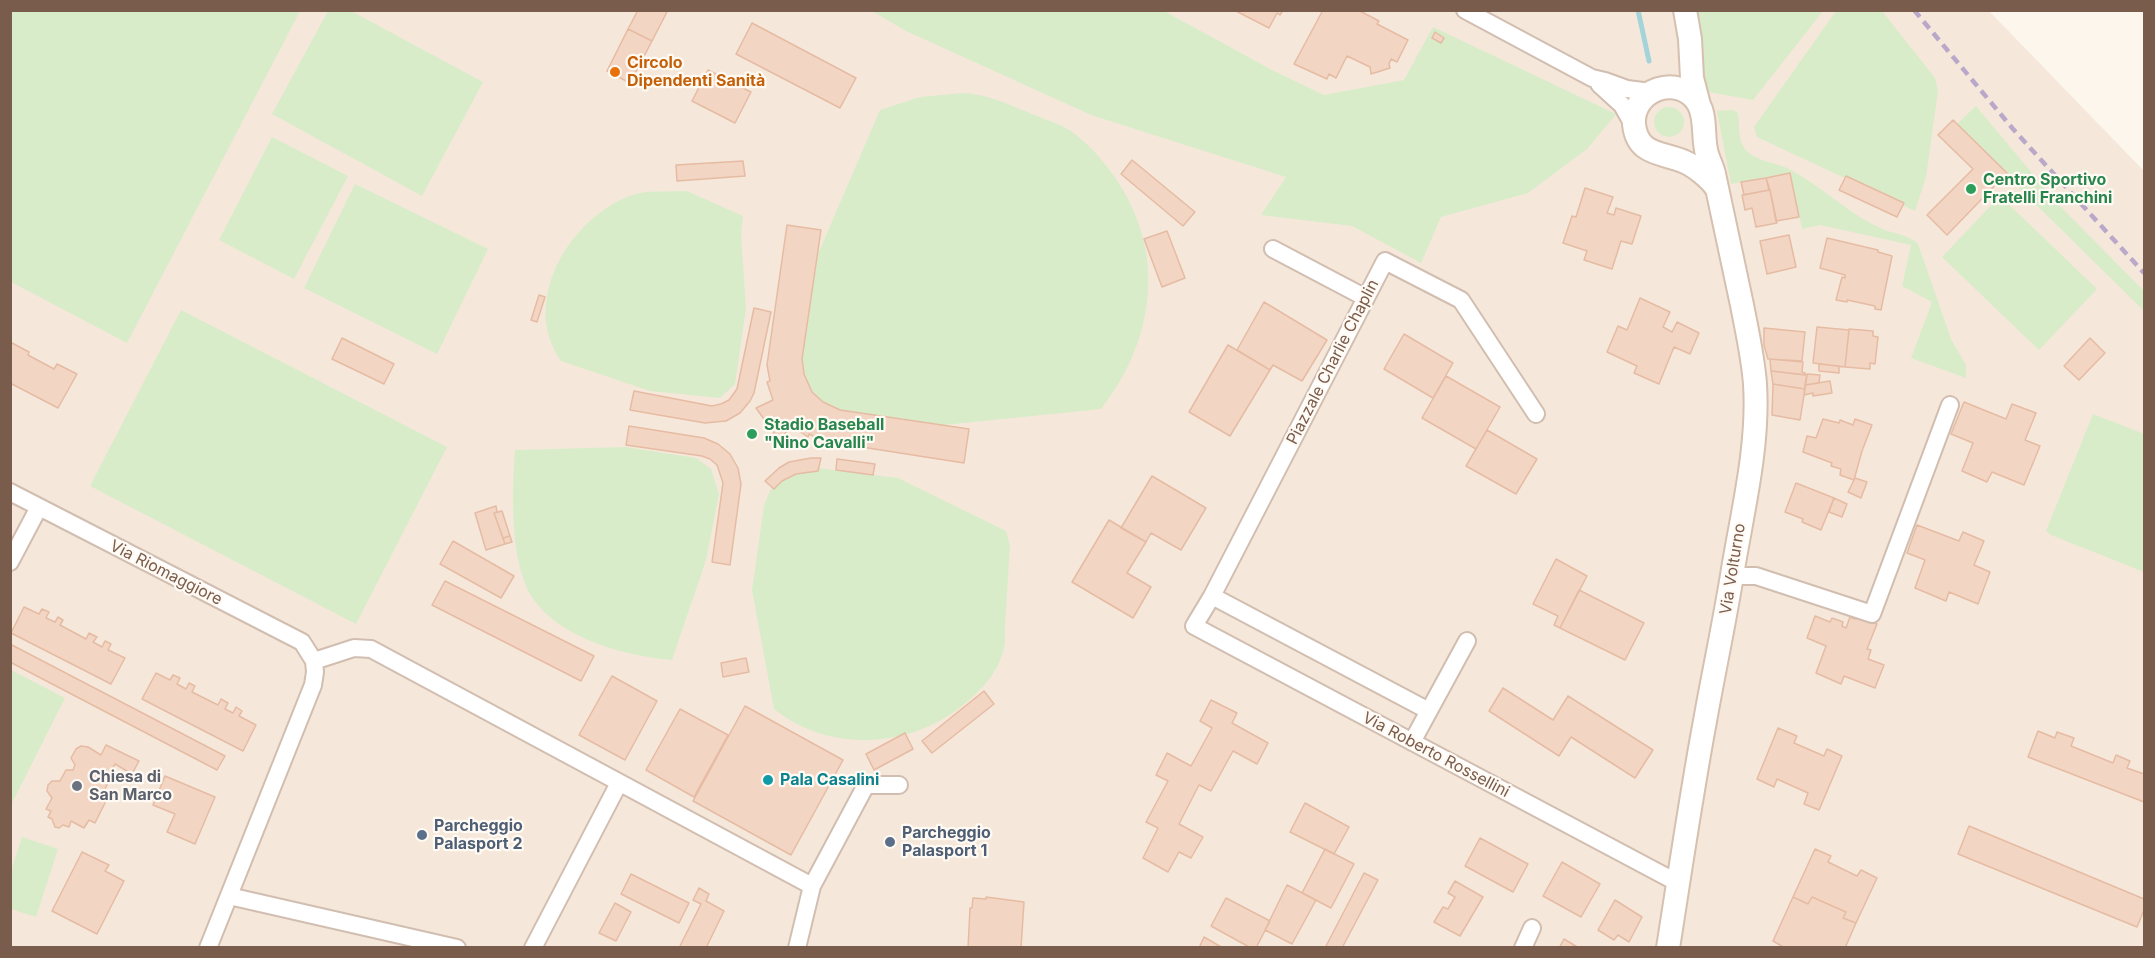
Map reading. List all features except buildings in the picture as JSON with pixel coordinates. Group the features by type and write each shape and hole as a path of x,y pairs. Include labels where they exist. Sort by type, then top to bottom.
{"street":[{"path":"1465,10 1592,78 1619,102 1646,148 1660,155 1676,156 1690,149 1700,136 1701,113 1695,99 1683,90 1669,87 1653,91 1627,89 1592,78"},
{"path":"1635,128 1634,120 1638,106 1668,80 1679,58 1680,40 1676,10"},
{"name":"Via Volturno","path":"1668,948 1704,727 1732,576 1752,446 1755,385 1749,339 1691,72 1690,39 1685,10"},
{"path":"1668,156 1691,165 1717,189"},
{"path":"1273,249 1366,298"},
{"name":"Piazzale Charlie Chaplin","path":"1194,626 1212,596 1385,261 1461,300 1536,414"},
{"path":"1732,576 1756,576 1872,614 1950,405"},
{"name":"Via Riomaggiore","path":"10,492 302,642 314,660"},
{"path":"10,562 39,507"},
{"path":"1212,596 1429,711"},
{"name":"Via Roberto Rossellini","path":"1194,626 1678,884"},
{"path":"1412,742 1467,641"},
{"path":"208,948 313,685 314,660 354,648 371,649 812,886"},
{"path":"533,948 620,783"},
{"path":"797,948 812,886 866,785 898,785"},
{"path":"229,896 457,948"},
{"path":"1522,948 1532,928"}],"shaded area":[{"path":"10,11 1989,11 2144,171 2144,947 11,947"}],"green space":[{"path":"10,11 300,11 127,343 11,282"},
{"path":"328,11 351,11 483,82 422,196 272,114"},
{"path":"872,11 1164,11 1274,71 1324,95 1404,80 1433,27 1616,114 1587,149 1528,193 1441,217 1421,263 1352,226 1261,215 1286,177 1091,115 906,31"},
{"path":"1689,11 1823,11 1753,100 1708,92 1699,67"},
{"path":"1836,11 1882,11 1935,78 1938,91 1926,177 1915,211 1757,137 1754,127"},
{"path":"962,93 998,100 1069,130 1102,160 1129,201 1141,231 1147,261 1148,292 1144,323 1134,353 1120,382 1101,409 944,425 835,409 819,399 810,388 802,359 818,254 880,110 920,97"},
{"path":"1976,106 2057,203 2144,291 2144,311 1957,124"},
{"path":"1669,107 1680,111 1684,122 1680,133 1669,137 1658,133 1654,122 1658,111"},
{"path":"1733,110 1738,113 1741,141 1749,153 1759,159 1787,168 1872,224 1907,237 1918,244 1951,339 1966,365 1966,378 1911,358 1932,302 1902,286 1911,245 1820,225 1802,229 1790,173 1731,184 1717,111"},
{"path":"272,137 348,176 294,279 219,240"},
{"path":"355,184 488,249 437,354 304,288"},
{"path":"687,191 743,216 741,234 746,308 735,384 720,398 650,391 561,361 549,337 546,307 549,286 556,266 567,248 580,231 613,204 637,193"},
{"path":"2000,196 2097,289 2039,350 1942,257"},
{"path":"181,310 447,447 356,624 90,486"},
{"path":"2093,414 2144,434 2144,572 2046,531"},
{"path":"626,447 696,458 711,469 719,494 706,560 672,660 633,654 571,632 539,606 528,590 518,559 513,502 515,450"},
{"path":"818,468 898,478 1006,531 1010,546 1003,651 996,669 986,683 969,700 942,720 894,737 869,740 844,739 819,733 796,723 774,709 752,590 764,505 771,489 783,476"},
{"path":"11,670 65,698 11,805"},
{"path":"22,837 58,849 36,917 11,909 11,871"}],"waterway":[{"path":"1638,10 1649,61"}],"railway":[{"path":"1914,10 2013,129 2144,273"}],"place":[{"name":"Circolo Dipendenti Sanità","path":"615,72"},
{"name":"Centro Sportivo Fratelli Franchini","path":"1971,189"},
{"name":"Stadio Baseball \"Nino Cavalli\"","path":"752,434"},
{"name":"Pala Casalini","path":"768,780"},
{"name":"Chiesa di San Marco","path":"77,786"},
{"name":"Parcheggio Palasport 2","path":"422,835"},
{"name":"Parcheggio Palasport 1","path":"890,842"}]}
